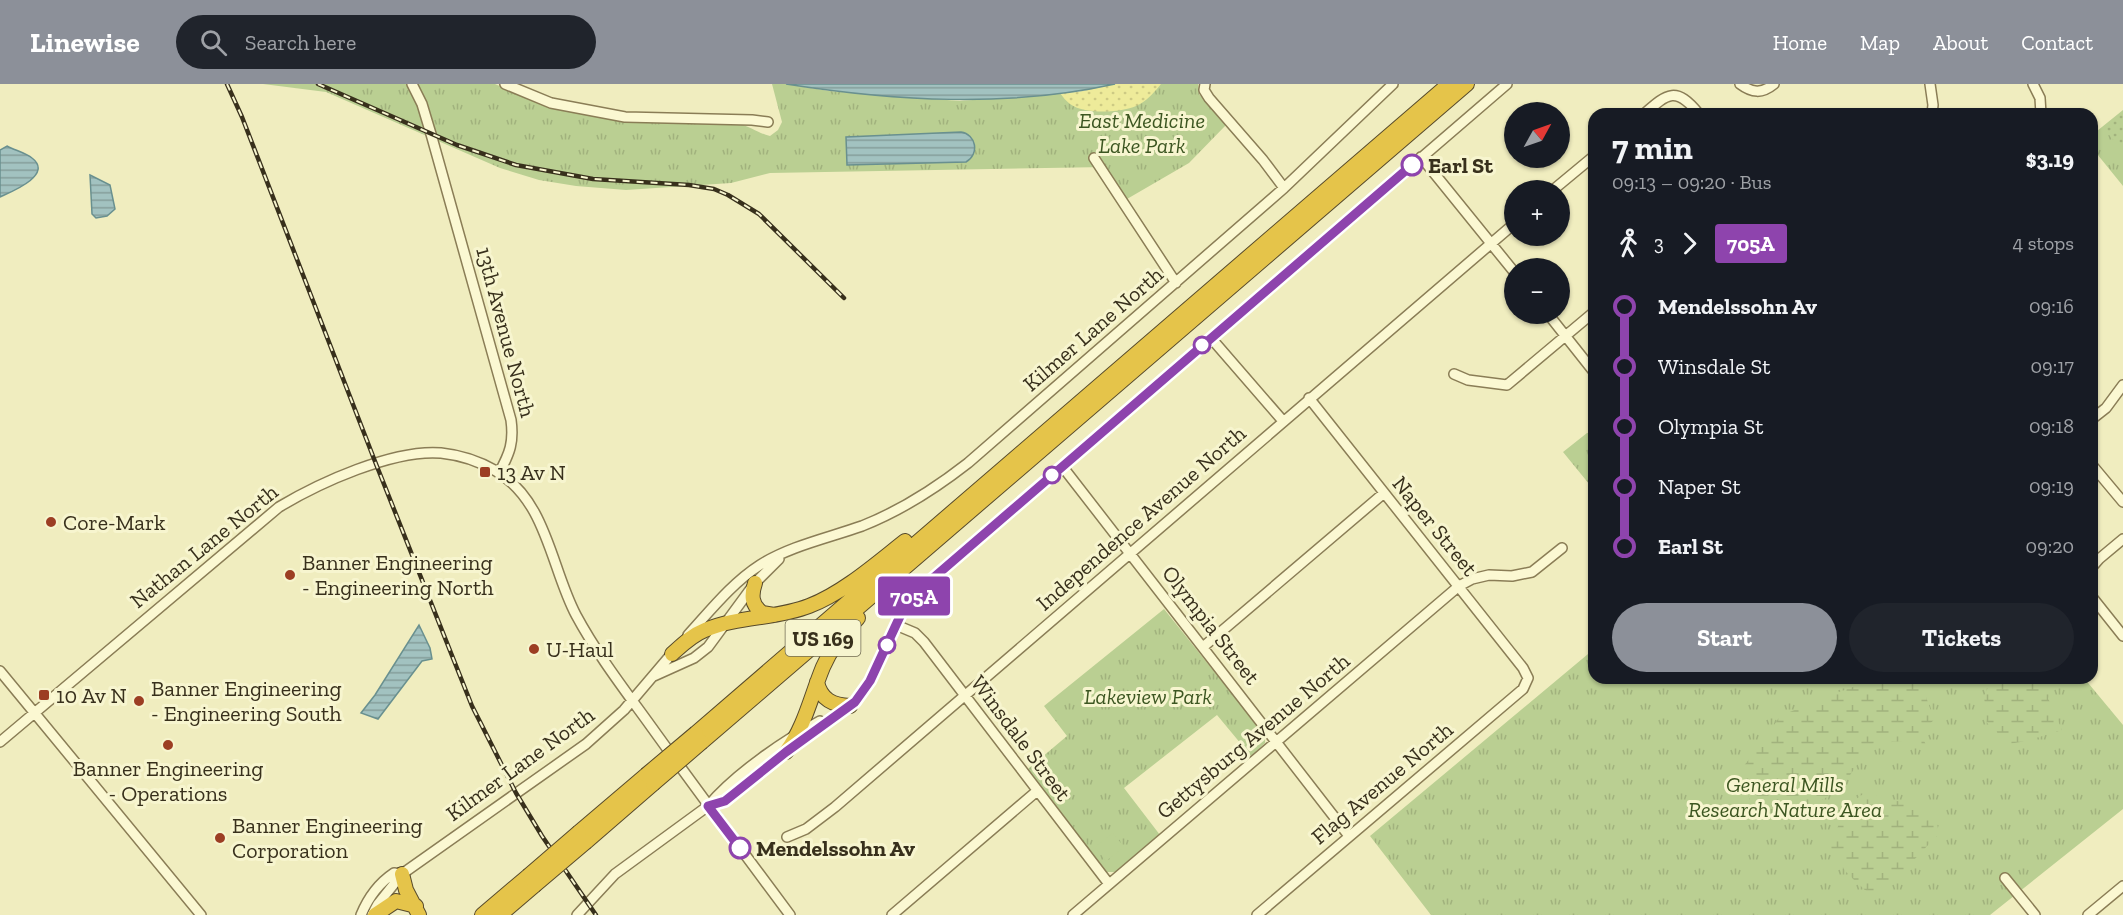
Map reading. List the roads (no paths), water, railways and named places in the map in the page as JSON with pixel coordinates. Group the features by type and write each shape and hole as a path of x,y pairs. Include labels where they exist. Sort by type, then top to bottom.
{"highway":[{"name":"US 169","path":"699,738 996,474 1449,84"},
{"name":"US 169","path":"482,915 531,881 943,535 1467,84"},
{"path":"672,654 698,633 725,624 779,615 808,607 832,595 996,474"},
{"path":"786,752 797,734 827,659 844,633 943,535"},
{"path":"755,582 752,597 758,609 767,614 779,615"},
{"path":"818,682 819,691 826,699 838,706 850,706"},
{"path":"402,874 406,890 418,911"},
{"name":"US 169","path":"500,915 531,881"},
{"path":"374,915 396,902 418,911"}],"street":[{"name":"13th Avenue North","path":"412,84 429,126 512,420 513,441 508,457 499,473"},
{"path":"505,84 551,103 625,117 768,122"},
{"path":"1205,84 1204,90 1209,98 1284,188"},
{"name":"Kilmer Lane North","path":"374,915 378,904 402,874 586,744 624,711 652,676 746,575 762,564 786,553 865,525 913,501 968,463 1284,188 1393,84"},
{"path":"708,806 725,801 786,752 850,706 870,681 896,625 917,592 1508,84"},
{"path":"1740,84 1746,89 1760,92 1774,84"},
{"path":"1930,84 1933,108"},
{"path":"2033,84 2040,98 2041,108"},
{"path":"1651,108 1662,99 1673,95 1687,100 1694,108"},
{"path":"1421,157 1504,259"},
{"path":"1094,158 1176,284"},
{"path":"1565,180 1588,161"},
{"name":"Independence Avenue North","path":"787,837 806,829 835,807 1504,232"},
{"path":"1454,374 1468,380 1507,385 1588,317"},
{"path":"1556,324 1588,364"},
{"path":"1211,338 1283,422"},
{"path":"2098,414 2106,408 2123,385"},
{"name":"Naper Street","path":"1309,399 1524,668 1528,678"},
{"name":"Nathan Lane North","path":"0,742 258,524 279,507 301,494 325,482 376,464 421,453 460,456 476,461 499,473"},
{"name":"Olympia Street","path":"1062,466 1349,836"},
{"path":"2098,472 2123,502"},
{"path":"499,473 520,492 539,520 574,612 602,658 708,806 790,915"},
{"path":"1203,647 1384,493"},
{"path":"2098,560 2123,539"},
{"name":"Gettysburg Avenue North","path":"1073,915 1459,586 1472,579 1489,575 1512,576 1532,572 1562,548"},
{"name":"Kilmer Lane North","path":"652,676 694,658 708,647 755,582 786,553"},
{"path":"2098,605 2123,636"},
{"name":"Winsdale Street","path":"896,625 915,633 924,642 1109,884"},
{"path":"0,671 201,915"},
{"name":"Flag Avenue North","path":"1257,915 1523,689 1528,678"},
{"path":"577,915 615,874 708,806 720,791 797,734 850,706"},
{"path":"891,915 1037,791"},
{"name":"Kilmer Lane North","path":"361,915 377,888 388,877 394,873 402,874"},
{"path":"2005,878 2035,915"},
{"path":"2088,915 2123,886"}],"water":[{"path":"786,84 1115,84 1033,97 951,99 868,95"},
{"path":"961,132 970,136 975,150 966,162 847,165 846,137"},
{"path":"7,146 32,158 37,164 38,171 21,187 0,197 0,150"},
{"path":"90,175 110,185 115,209 107,216 96,218 92,214"},
{"path":"419,625 430,648 432,659 422,661 378,719 361,713 375,695"}],"railway":[{"path":"227,84 242,117 472,706 516,793 542,836 596,915"},
{"path":"318,84 457,145 516,165 593,179 689,185 714,189 759,214 844,298"}],"place":[{"name":"Earl St","path":"1412,165"},
{"name":"13 Av N","path":"485,472"},
{"name":"Core-Mark","path":"51,522"},
{"name":"Banner Engineering - Engineering North","path":"290,575"},
{"name":"U-Haul","path":"534,649"},
{"name":"10 Av N","path":"44,695"},
{"name":"Banner Engineering - Engineering South","path":"139,701"},
{"name":"Banner Engineering - Operations","path":"168,745"},
{"name":"Banner Engineering Corporation","path":"220,838"},
{"name":"Mendelssohn Av","path":"740,848"}],"park label":[{"name":"East Medicine Lake Park","path":"1142,132"},
{"name":"Lakeview Park","path":"1148,696"},
{"name":"General Mills Research Nature Area","path":"1785,796"}]}
